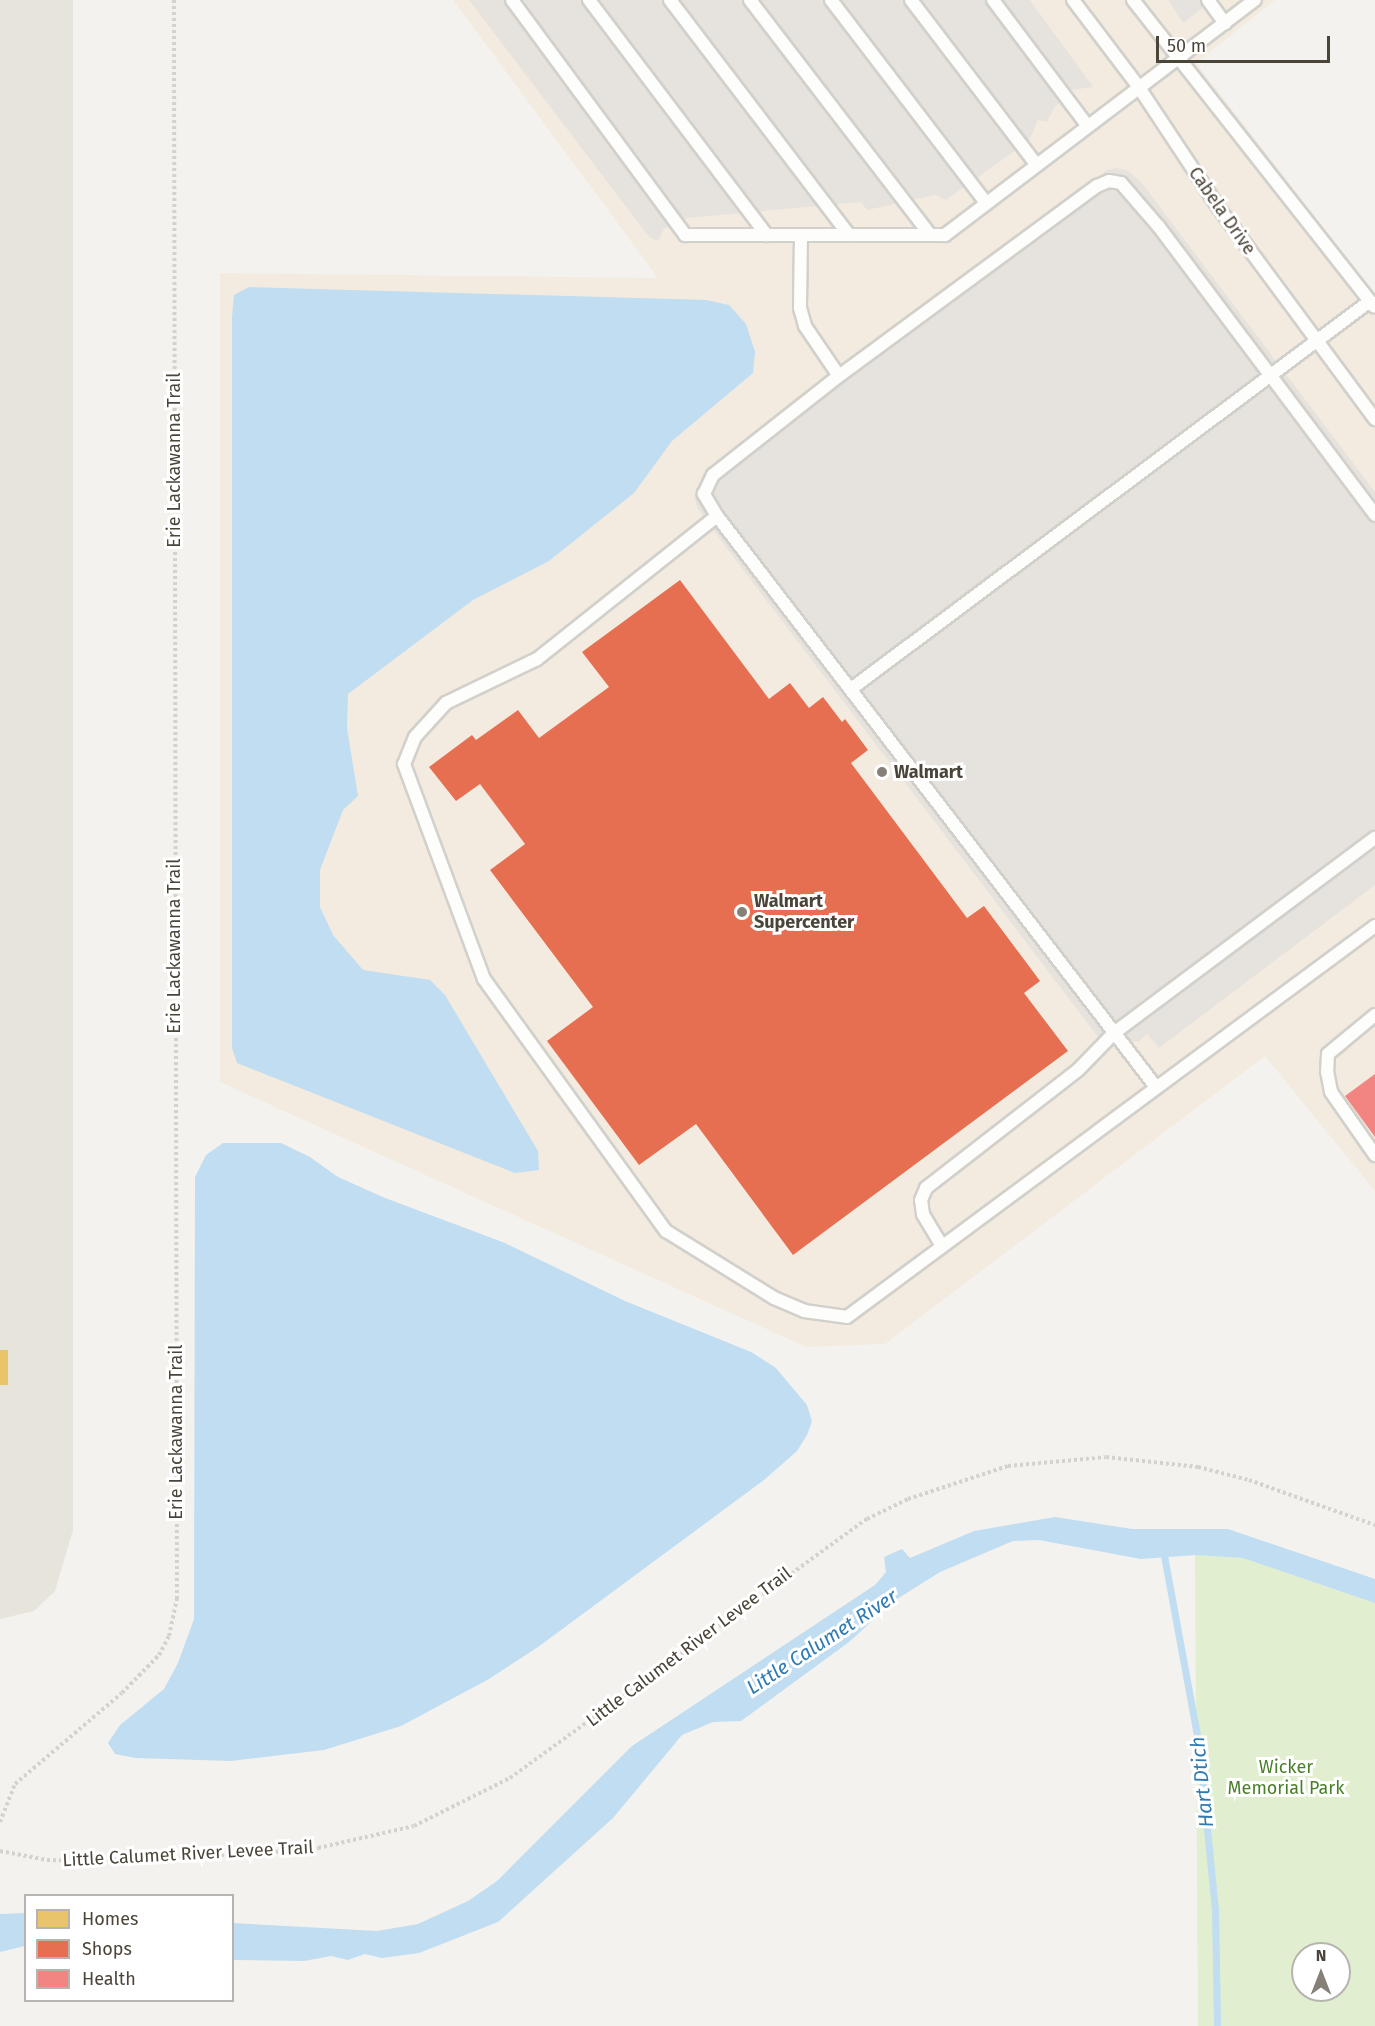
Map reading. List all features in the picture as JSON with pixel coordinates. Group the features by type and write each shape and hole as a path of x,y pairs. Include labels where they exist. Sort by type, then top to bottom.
{"lane":[{"path":"512,0 686,235 945,235 1138,86 1179,60 1255,0"},
{"path":"589,0 767,235"},
{"path":"670,0 849,235"},
{"path":"750,0 930,235"},
{"path":"831,0 986,203"},
{"path":"911,0 1036,165"},
{"path":"993,0 1087,125"},
{"name":"Cabela Drive","path":"1073,0 1138,86 1218,207 1375,419"},
{"path":"851,688 1317,341 1373,304 1133,0"},
{"path":"1208,0 1225,23"},
{"path":"1156,1087 717,516 704,494 713,475 839,376 1097,186 1110,181 1121,183 1151,219 1375,515"},
{"path":"801,235 799,285 805,326 839,376"},
{"path":"717,516 537,659 446,703 415,737 404,764 411,790 484,979 666,1231 774,1298 804,1311 847,1317 1375,926"},
{"path":"942,1246 923,1214 921,1200 926,1188 1078,1070 1114,1033 1375,838"},
{"path":"1375,1015 1328,1054 1327,1071 1331,1092 1375,1155"}],"path":[{"name":"Erie Lackawanna Trail","path":"0,1822 15,1785 122,1693 159,1655 169,1636 177,1599 174,0"},
{"name":"Little Calumet River Levee Trail","path":"0,1851 47,1860 89,1861 263,1853 318,1848 414,1826 510,1778 867,1519 918,1495 1008,1466 1106,1457 1198,1467 1249,1480 1375,1525"}],"shaded area":[{"path":"0,0 73,0 73,1530 55,1591 34,1611 0,1619"},
{"path":"453,0 1275,0 1196,63 1375,294 1375,1191 1265,1056 885,1344 806,1347 220,1082 220,273 658,278"},
{"path":"469,0 1030,0 1093,87 1071,90 1054,108 1047,122 1038,120 1029,141 946,200 935,195 867,210 861,202 687,218 664,229 658,241 649,237"},
{"path":"1168,0 1213,0 1183,23"},
{"path":"1116,168 1127,170 1141,182 1375,492 1375,885 1159,1048 1147,1034 1138,1042 1098,1037 726,547 697,507 694,496 703,474 1107,170"}],"green space":[{"name":"Wicker Memorial Park","path":"1195,1555 1243,1558 1375,1603 1375,2026 1198,2026"}],"water":[{"path":"249,287 706,300 729,305 746,324 755,352 753,373 672,441 634,493 549,561 473,600 348,694 347,728 358,796 343,810 320,870 320,907 333,935 363,970 430,980 445,995 538,1151 539,1170 515,1173 237,1063 232,1048 232,317 234,295"},
{"path":"223,1143 281,1143 310,1157 338,1177 385,1198 505,1243 625,1301 751,1352 776,1368 807,1405 812,1421 807,1435 797,1451 764,1480 538,1647 489,1679 401,1726 324,1750 231,1761 136,1758 115,1754 108,1743 120,1725 164,1689 178,1663 194,1619 195,1177 206,1155"},
{"name":"Little Calumet River","path":"1055,1517 1132,1529 1228,1529 1375,1579 1375,1603 1243,1558 1195,1555 1141,1559 1039,1540 1013,1541 940,1572 894,1601 849,1642 741,1721 713,1722 682,1735 613,1818 498,1922 419,1953 382,1958 365,1954 348,1960 331,1956 304,1961 234,1960 234,1923 377,1931 418,1924 468,1901 497,1881 632,1746 875,1585 886,1572 884,1557 902,1549 910,1558 974,1531"},
{"path":"24,1913 24,1946 0,1952 0,1914"}],"building: Homes":[{"path":"0,1350 8,1350 8,1385 0,1385"}],"building: Shops":[{"name":"Walmart Supercenter","path":"680,580 769,699 790,683 809,708 823,697 842,722 845,719 868,750 851,763 967,918 984,906 1040,981 1024,993 1068,1051 793,1255 696,1124 639,1165 547,1041 593,1007 490,870 525,844 480,784 456,801 429,767 472,735 476,740 518,710 539,738 609,687 582,652"}],"building: Health":[{"path":"1375,1074 1375,1137 1345,1096"}],"waterway":[{"name":"Hart Dtich","path":"1163,1550 1199,1747 1215,1909 1217,2026"}],"place":[{"name":"Walmart","path":"882,772"},
{"name":"Walmart Supercenter","path":"742,912"}]}
